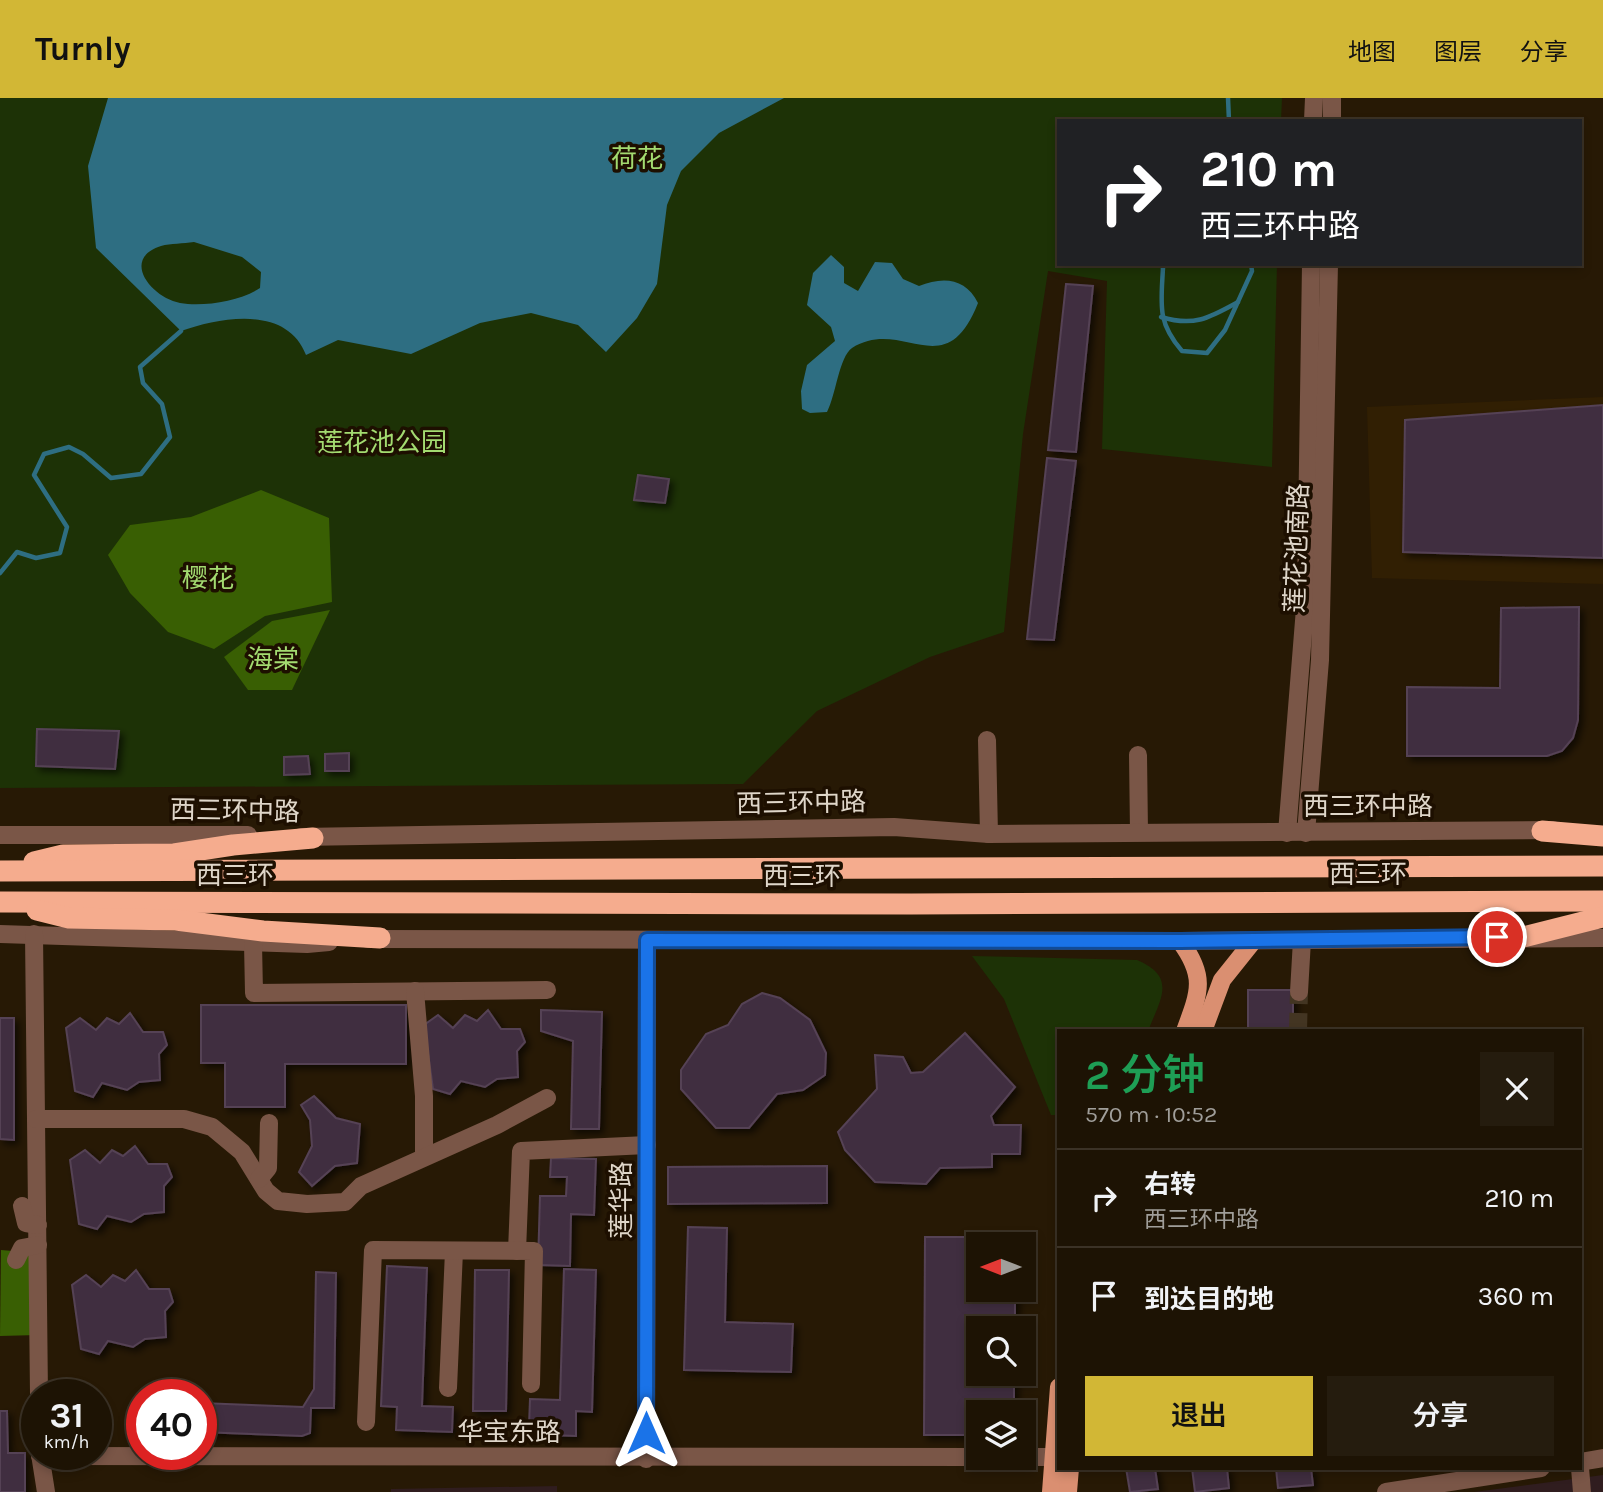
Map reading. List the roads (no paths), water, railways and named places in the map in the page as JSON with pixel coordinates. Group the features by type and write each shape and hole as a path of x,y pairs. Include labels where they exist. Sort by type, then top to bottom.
{"highway":[{"path":"1542,831 1603,836"},
{"path":"1,871 63,855 174,854 233,845 313,838"},
{"name":"西三环","path":"1,871 1603,866"},
{"name":"西三环","path":"2,902 911,904 1603,901"},
{"path":"2,902 69,918 176,920 263,931 380,938"},
{"path":"1523,937 1603,917"}],"main road":[{"path":"1204,1029 1222,980 1254,940"},
{"path":"1180,941 1196,963 1198,975 1185,1029"},
{"path":"1051,1492 1057,1434"},
{"path":"1068,1492 1070,1470"}],"street":[{"path":"1313,119 1314,98"},
{"path":"1332,98 1332,119"},
{"name":"莲花池南路","path":"1287,832 1306,596 1311,266"},
{"name":"莲花池南路","path":"1306,833 1320,660 1329,266"},
{"path":"987,740 989,834"},
{"path":"1138,755 1139,832"},
{"name":"西三环中路","path":"0,835 280,835 313,838 894,827 989,834 1542,831 1603,828"},
{"path":"0,934 307,944 380,938 1180,941 1603,938"},
{"path":"34,934 39,1379"},
{"name":"莲华路","path":"646,1459 647,940"},
{"path":"1299,992 1302,940"},
{"path":"253,943 254,993 547,990"},
{"path":"415,991 424,1096 424,1157"},
{"path":"36,1119 184,1119 212,1127 242,1152 266,1191 278,1201 335,1204 345,1202 361,1186 497,1125 547,1098"},
{"path":"259,1179 268,1168 269,1123"},
{"path":"517,1251 521,1151 647,1145"},
{"path":"22,1206 26,1223 38,1225"},
{"path":"16,1260 22,1248 38,1245"},
{"path":"366,1422 373,1250 534,1251 531,1384"},
{"path":"448,1388 454,1251"},
{"name":"华宝东路","path":"112,1455 646,1459 966,1457"},
{"path":"1036,1457 1056,1457"},
{"path":"1582,1462 1603,1458"},
{"path":"42,1470 46,1492"},
{"path":"1386,1492 1528,1470"},
{"path":"1580,1470 1583,1492"}],"water":[{"path":"108,98 784,98 719,133 681,171 667,205 657,284 637,318 606,352 578,325 531,313 480,323 411,354 338,340 306,355 297,339 284,328 251,319 215,322 181,331 96,248 88,166","holes":["194,242 242,257 261,272 260,288 232,300 211,303 190,304 169,300 151,286 142,268 143,260 149,252 169,244"]},
{"path":"831,255 844,267 844,283 858,291 875,262 892,263 903,279 919,286 937,281 953,281 967,288 978,303 965,328 952,341 937,346 889,339 871,340 852,348 844,359 827,412 810,413 802,409 801,391 807,365 835,341 831,327 807,305 813,273"}],"waterway":[{"path":"1228,98 1229,119"},
{"path":"1162,266 1162,312 1168,331 1182,351 1207,353 1225,330 1252,271 1251,266"},
{"path":"1161,317 1192,321 1238,302"},
{"path":"0,573 17,552 36,558 60,553 67,527 34,475 44,454 69,447 83,454 111,478 141,474 170,437 162,404 143,383 140,367 181,331"}],"tunnel":[{"path":"1298,1029 1299,992"}],"park label":[{"name":"荷花","path":"637,158"},
{"name":"莲花池公园","path":"382,442"},
{"name":"樱花","path":"208,578"},
{"name":"海棠","path":"273,659"}]}
